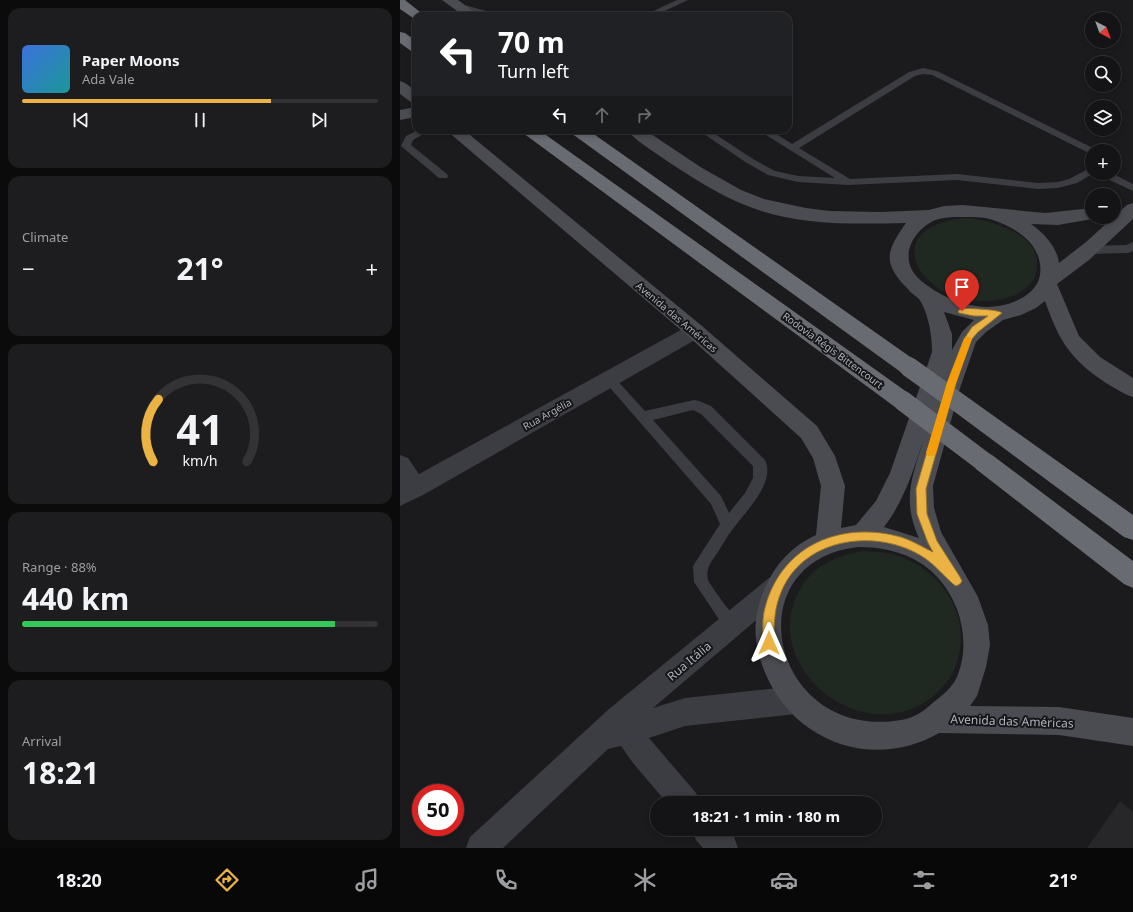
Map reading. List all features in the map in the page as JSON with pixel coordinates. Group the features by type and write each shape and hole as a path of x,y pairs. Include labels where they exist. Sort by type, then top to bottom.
{"highway":[{"path":"400,3 412,12"},
{"path":"400,36 412,45"},
{"name":"Rodovia Régis Bittencourt","path":"535,134 903,401 1133,576"},
{"path":"583,134 1133,529"}],"main road":[{"path":"453,3 467,12"},
{"path":"400,86 412,96"},
{"path":"400,115 412,113"},
{"name":"Avenida das Américas","path":"459,134 695,331 809,432 824,456 833,486 828,542"},
{"path":"641,134 688,167 736,194 788,211 822,215 871,217 929,216 949,211 971,210 1037,219 1059,219 1085,215"},
{"path":"929,216 915,224 905,234 900,247 899,260 904,274 914,287 930,298 950,308 968,312 998,313 1015,310 1029,303 1040,294 1048,282 1089,250 1133,209"},
{"path":"1121,211 1133,209"},
{"path":"993,214 1014,222 1032,234 1044,248 1050,264 1048,282 1071,340 1094,364 1133,389"},
{"path":"863,535 884,508 901,474 942,352 942,334 930,298"},
{"path":"956,581 930,556 898,540 863,535 845,537 828,542 808,552 791,567 778,586 769,613 769,643 778,673 796,700 816,717 840,729 866,736 892,736 917,730 939,719 966,690 977,653 974,615 956,581 933,543 922,514 921,489 951,383 968,339 975,330 998,313"},
{"name":"Avenida das Américas","path":"939,719 1059,721 1133,732"}],"street":[{"name":"Rua Argélia","path":"407,492 695,331"},
{"path":"400,466 407,492"},
{"name":"Rua Itália","path":"481,848 778,586"},
{"name":"Rua Itália","path":"615,729 684,712 796,700"},
{"path":"615,729 679,796"},
{"path":"713,836 723,848"}],"lane":[{"path":"656,12 684,0"},
{"path":"453,3 481,12"},
{"path":"792,148 912,74 923,71 934,73 959,84 1085,147"},
{"path":"417,134 409,138 406,146 443,176"},
{"path":"710,134 750,161 772,173 798,178 848,182 957,177 1038,186 1058,185 1073,181 1085,174"},
{"path":"769,134 848,182"},
{"path":"1117,180 1133,188"},
{"path":"1089,250 1128,249 1133,246"},
{"path":"609,379 716,500 727,525"},
{"path":"642,417 694,405 706,410 760,464 760,479 750,497 727,525 700,566 701,582 732,625"}],"shaded area":[{"path":"964,218 975,219 1001,226 1025,239 1033,249 1037,260 1036,273 1026,288 1010,297 982,301 956,297 935,286 921,271 914,254 918,238 934,226"},
{"path":"865,551 883,552 896,555 927,571 947,592 959,619 961,633 960,648 956,665 951,676 941,689 929,700 898,713 870,713 844,705 821,690 803,669 792,644 790,617 800,589 806,580 828,562 846,555"},
{"path":"1120,801 1133,812 1133,848 1087,848"}],"slow traffic":[{"path":"931,453 951,383 968,339"}],"route":[{"path":"769,643 769,613 778,586 791,567 808,552 828,542 845,537 863,535 898,540 930,556 956,581 933,543 922,514 921,489 951,383 961,354 968,339 975,330 998,313 974,313 962,311"}]}
